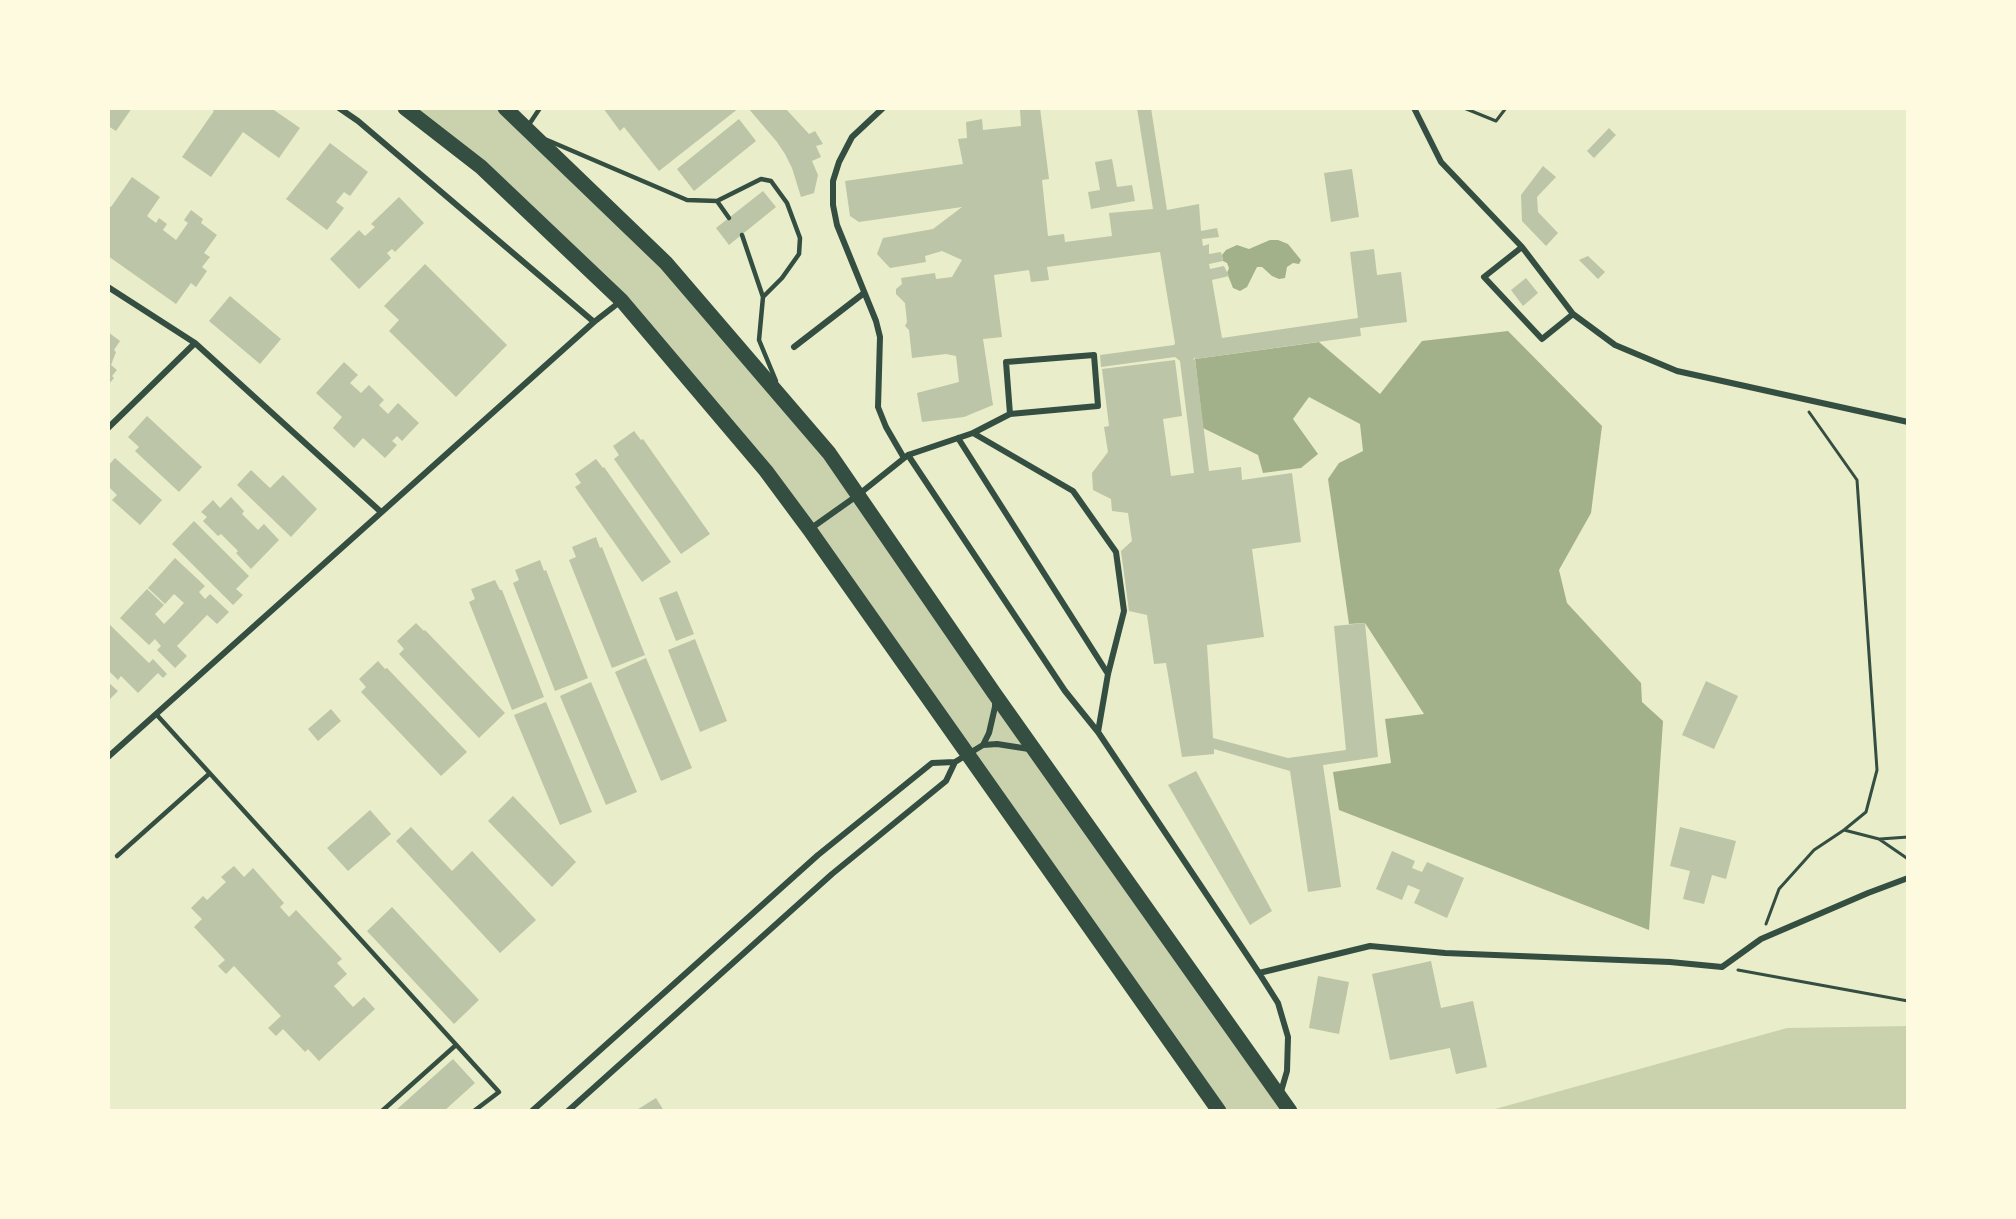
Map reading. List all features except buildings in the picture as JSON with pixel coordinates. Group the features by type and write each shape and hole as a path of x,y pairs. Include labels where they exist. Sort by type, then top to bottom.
{"main road":[{"path":"405,108 481,167 622,301 766,471 809,529 961,758 1219,1111"},
{"path":"506,108 666,263 829,453 994,693 1290,1111"}],"street":[{"path":"339,108 358,121 594,322"},
{"path":"883,108 852,137 839,162 833,181 832,205 837,225 876,321 880,337 878,407 886,427 1065,691 1098,732 1278,1003 1288,1036 1287,1071 1280,1096"},
{"path":"1414,108 1441,162 1522,247 1573,314 1615,345 1677,371 1908,422"},
{"path":"1522,247 1484,277 1542,339 1573,314"},
{"path":"108,287 195,344 381,512"},
{"path":"794,347 864,293"},
{"path":"108,756 594,322 622,301"},
{"path":"108,428 195,344"},
{"path":"809,529 858,495 906,456 973,433 1010,414 1098,406 1094,355 1006,362 1010,414"},
{"path":"973,433 1073,490 1116,552 1124,611 1108,674 1098,732"},
{"path":"958,438 1108,674"},
{"path":"982,745 989,733 995,707 994,693"},
{"path":"532,1111 818,855 932,763 961,758 982,745 997,744 1035,751"},
{"path":"568,1111 832,874 946,781 961,758"},
{"path":"1259,973 1370,946 1444,953 1670,962 1722,967 1761,939 1908,878"}],"lane":[{"path":"540,108 529,131 687,200 717,201 760,179 771,181 787,203 800,238 799,254 782,278 763,297"},
{"path":"717,201 729,218"},
{"path":"742,235 763,297 759,340 783,400"},
{"path":"156,714 499,1092 474,1111"},
{"path":"117,856 209,774"},
{"path":"382,1111 456,1045"}],"path":[{"path":"1464,108 1496,121 1506,108"},
{"path":"1761,939 1779,889 1814,850 1866,812 1877,770 1857,480 1800,398"},
{"path":"1844,830 1879,839 1908,837"},
{"path":"1879,839 1908,859"},
{"path":"1722,967 1908,1001"}],"shaded area":[{"path":"405,108 505,108 666,263 829,453 1290,1111 1220,1111 837,570 622,301"},
{"path":"1270,240 1288,244 1301,260 1299,264 1293,263 1287,267 1285,278 1279,279 1262,267 1257,267 1247,287 1240,291 1233,288 1227,273 1229,268 1223,261 1222,255 1226,250 1237,245 1249,249"},
{"path":"1508,331 1602,426 1591,513 1559,570 1567,603 1641,683 1642,702 1663,721 1649,930 1339,810 1333,772 1391,763 1385,719 1424,714 1365,623 1349,624 1328,479 1339,463 1363,451 1360,424 1309,397 1293,419 1318,454 1301,468 1263,473 1258,455 1203,428 1195,359 1319,342 1380,394 1422,341"},
{"path":"1908,1026 1908,1111 1488,1111 1787,1028"}]}
